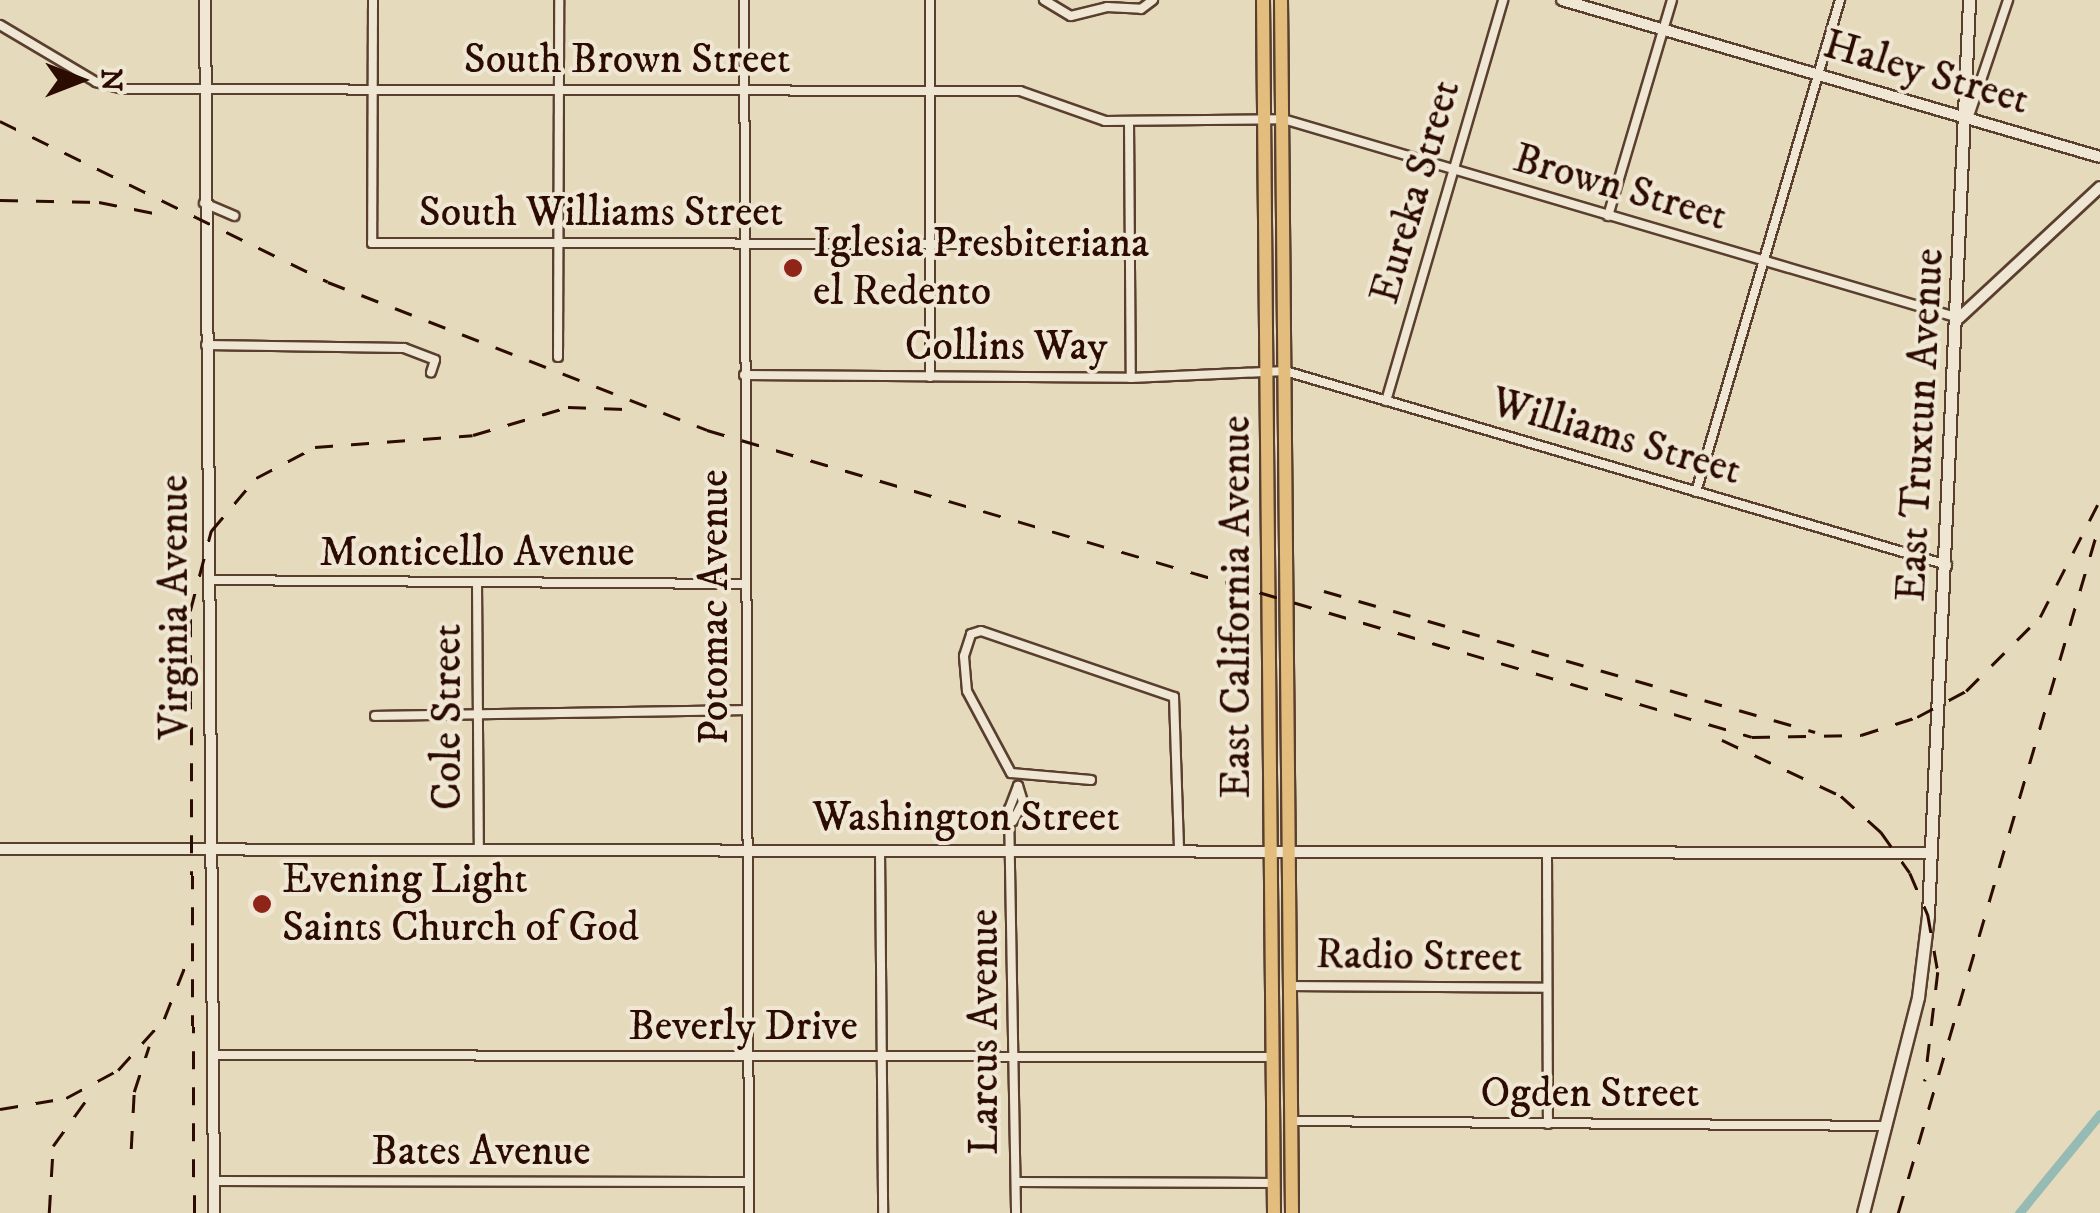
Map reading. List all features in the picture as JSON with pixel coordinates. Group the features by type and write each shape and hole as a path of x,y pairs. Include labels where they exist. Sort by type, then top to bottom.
{"main road":[{"name":"East California Avenue","path":"1264,0 1274,1213"},
{"name":"East California Avenue","path":"1281,0 1292,1213"},
{"name":"East Truxtun Avenue","path":"1863,1213 1918,997 1931,854 1968,119 1968,0"},
{"path":"1274,1183 1280,1186 1284,1213"}],"street":[{"name":"Virginia Avenue","path":"205,0 214,1213"},
{"path":"372,0 372,90"},
{"path":"558,0 558,357"},
{"name":"Potomac Avenue","path":"744,0 750,1213"},
{"path":"930,0 930,377"},
{"path":"1044,0 1070,16 1106,4 1140,9 1153,0"},
{"name":"Eureka Street","path":"1386,401 1503,0"},
{"name":"Haley Street","path":"1562,0 2100,157"},
{"path":"1608,216 1672,0"},
{"path":"1696,492 1840,0"},
{"path":"1968,119 2008,0"},
{"name":"South Brown Street","path":"0,25 110,86 205,90 1020,91 1082,117 1129,121 1265,120"},
{"name":"South Williams Street","path":"372,90 372,243 1130,244"},
{"name":"Brown Street","path":"1265,120 1283,119 1959,318"},
{"path":"1129,121 1131,378"},
{"path":"1959,318 2100,187"},
{"path":"204,203 234,216"},
{"path":"206,345 404,348 435,360 430,372"},
{"name":"Williams Street","path":"1268,372 1285,371 1947,565"},
{"name":"Collins Way","path":"744,375 1131,378 1268,372"},
{"name":"Monticello Avenue","path":"208,580 745,584"},
{"name":"Cole Street","path":"477,584 479,850"},
{"path":"1091,780 1019,782 966,691 965,646 978,630 1174,697 1179,851"},
{"path":"374,716 478,710 746,710"},
{"name":"Larcus Avenue","path":"1016,1213 1014,821 1024,802 1019,782"},
{"name":"Washington Street","path":"0,849 1931,854"},
{"path":"880,850 883,1213"},
{"path":"1547,853 1548,1124"},
{"name":"Radio Street","path":"1290,986 1547,988"},
{"name":"Beverly Drive","path":"212,1054 1273,1058"},
{"name":"Ogden Street","path":"1291,1121 1888,1126"},
{"name":"Bates Avenue","path":"214,1181 749,1182"},
{"path":"1016,1182 1274,1183"}],"waterway":[{"path":"2019,1213 2100,1114"}],"railway":[{"path":"0,121 328,282 707,430 1752,737 1861,735 1917,717 1966,691 2040,617 2100,500"},
{"path":"0,200 99,202 164,215"},
{"path":"194,1213 190,611 211,531 256,478 315,447 473,435 568,407 625,409"},
{"path":"1898,1213 2097,532"},
{"path":"1324,591 1815,732"},
{"path":"1722,740 1841,796 1881,832 1910,873 1928,915 1938,972 1925,1081"},
{"path":"0,1109 66,1098 118,1070 164,1019 185,966"},
{"path":"131,1149 134,1092 149,1046"},
{"path":"49,1213 53,1146 92,1092"}],"place":[{"name":"Iglesia Presbiteriana el Redento","path":"793,268"},
{"name":"Evening Light Saints Church of God","path":"262,904"}]}
